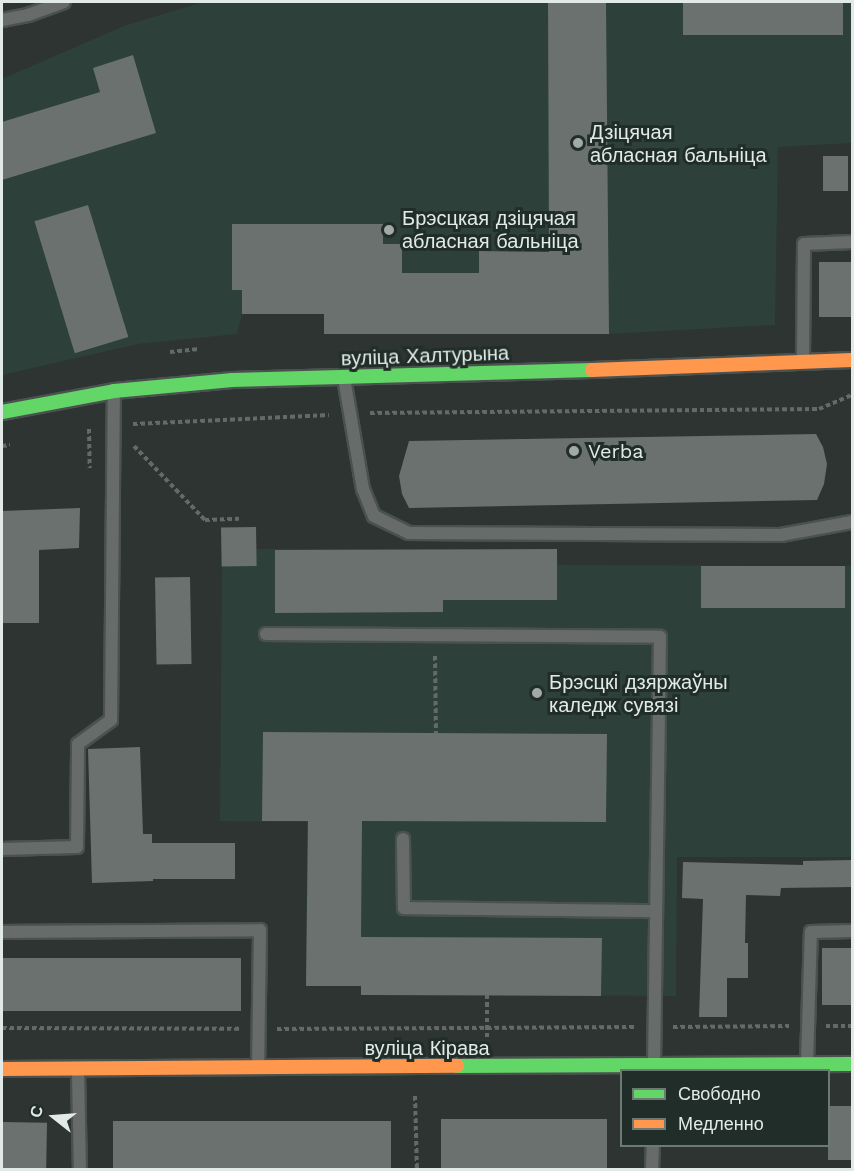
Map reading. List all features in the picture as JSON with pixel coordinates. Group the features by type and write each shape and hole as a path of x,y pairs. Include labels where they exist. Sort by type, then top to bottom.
{"street":[{"name":"вуліца Халтурына","path":"2,412 114,391 232,380 846,360"},
{"name":"вуліца Кірава","path":"2,1069 258,1067 654,1069 852,1064"}],"lane":[{"path":"2,20 27,15 64,2"},
{"path":"803,361 804,244 852,242"},
{"path":"846,360 852,374"},
{"path":"344,378 363,489 374,516 409,533 781,535 852,522"},
{"path":"2,849 77,847 78,744 111,720 114,391"},
{"path":"266,634 660,637 654,1069"},
{"path":"403,839 404,908 655,911"},
{"path":"2,932 260,930 258,1067"},
{"path":"807,1064 811,932 852,931"},
{"path":"78,1070 80,1170"},
{"path":"652,1170 653,1147"}],"path":[{"path":"78,432 150,422 349,414 819,409 852,395"},
{"path":"114,426 206,520 239,519"},
{"path":"2,446 12,444"},
{"path":"435,635 436,733"},
{"path":"487,995 487,1028"},
{"path":"2,1028 852,1026"},
{"path":"415,1093 417,1170"}],"shaded area":[{"name":"Брэсцкая дзіцячая абласная бальніца","path":"203,2 852,2 852,143 778,147 775,325 609,334 324,334 324,314 242,314 237,334 138,344 2,375 2,79 124,26"},
{"name":"Брэсцкі дзяржаўны каледж сувязі","path":"256,549 557,549 558,565 852,566 852,857 677,857 676,996 361,995 361,986 306,986 307,822 220,821 222,566 257,566"}],"building":[{"path":"548,2 606,2 609,334 324,334 324,314 242,314 242,290 232,290 232,224 383,224 383,244 402,244 402,273 479,273 479,251 549,252"},
{"path":"683,2 843,2 843,35 683,35"},
{"path":"133,55 156,133 2,180 2,122 100,92 93,68"},
{"path":"823,156 848,156 848,191 823,191"},
{"path":"88,205 128,337 75,353 34,221"},
{"path":"819,262 852,262 852,317 819,317"},
{"path":"816,434 823,447 827,464 824,484 817,500 409,508 402,494 399,476 409,441"},
{"path":"80,508 79,548 39,550 39,623 2,623 2,511"},
{"path":"256,527 257,566 222,567 221,528"},
{"path":"557,549 557,600 443,600 443,612 275,613 275,550"},
{"path":"701,566 845,566 845,608 701,608"},
{"path":"190,577 192,664 157,665 155,578"},
{"path":"263,732 607,734 606,822 362,821 361,937 602,938 601,996 361,995 361,986 306,986 308,821 262,821"},
{"path":"140,747 143,834 152,834 152,843 235,843 235,879 153,879 153,881 92,883 88,749"},
{"path":"852,860 852,887 781,888 780,896 746,895 745,943 748,943 748,978 727,978 727,1017 699,1017 703,899 682,898 683,862 803,865 803,861"},
{"path":"822,948 852,948 852,1005 822,1005"},
{"path":"2,958 241,958 241,1011 2,1011"},
{"path":"830,1106 852,1106 852,1160 828,1160"},
{"path":"441,1119 607,1119 607,1170 441,1170"},
{"path":"113,1121 391,1121 391,1170 113,1170"},
{"path":"2,1122 47,1123 46,1170 2,1169"}],"traffic: fast":[{"path":"2,412 114,391 232,380 592,370"},
{"path":"457,1066 852,1064"}],"traffic: slow":[{"path":"592,370 852,360"},
{"path":"2,1069 457,1066"}],"place":[{"name":"Дзіцячая абласная бальніца","path":"578,143"},
{"name":"Брэсцкая дзіцячая абласная бальніца","path":"389,230"},
{"name":"Verba","path":"574,451"},
{"name":"Брэсцкі дзяржаўны каледж сувязі","path":"537,693"}]}
